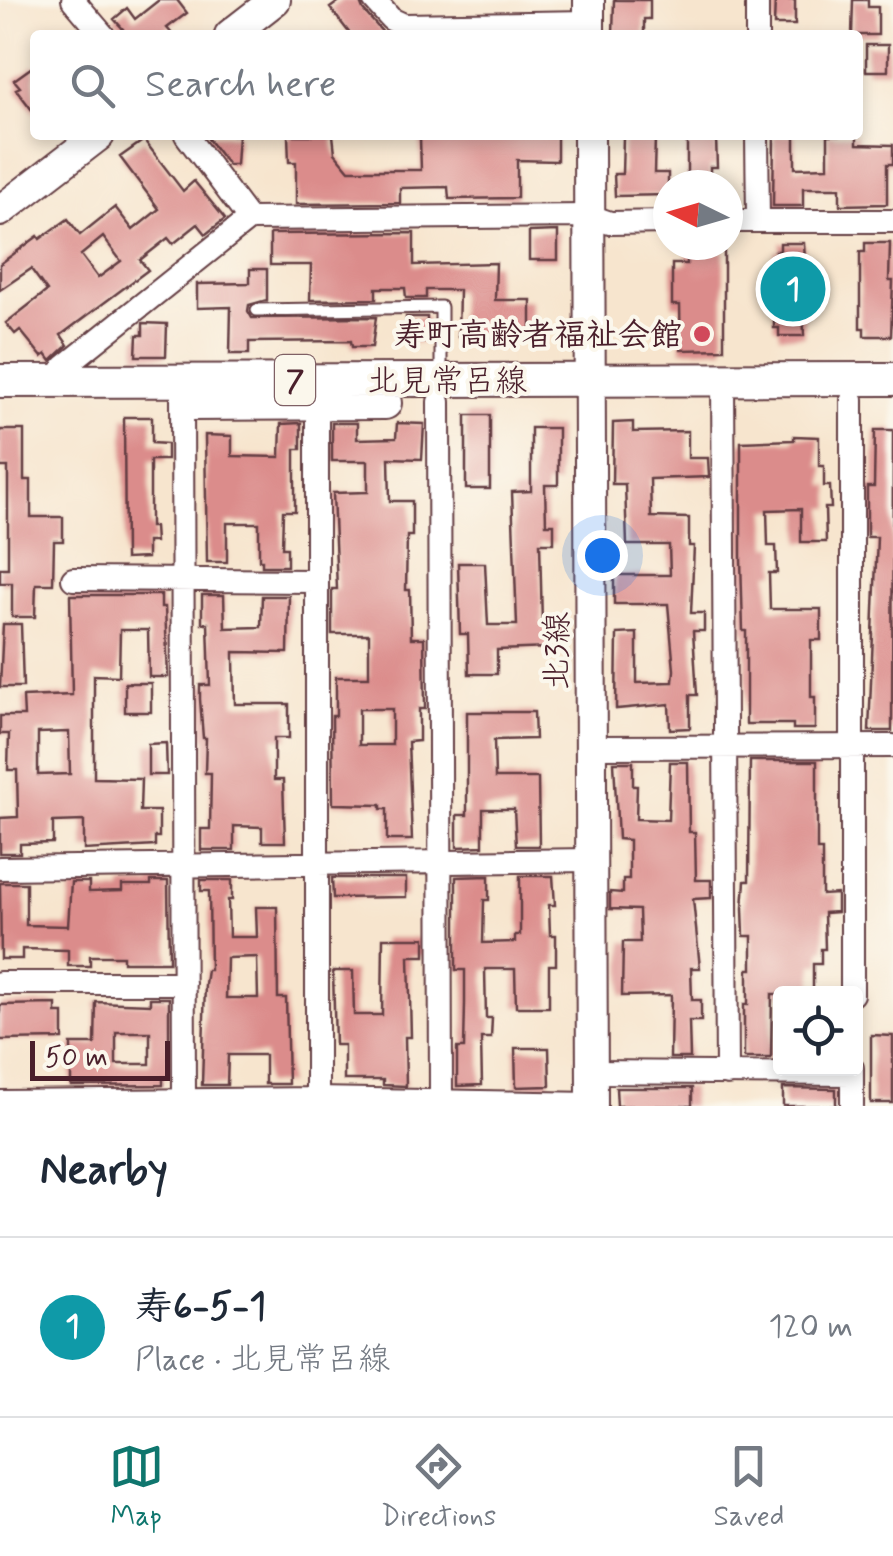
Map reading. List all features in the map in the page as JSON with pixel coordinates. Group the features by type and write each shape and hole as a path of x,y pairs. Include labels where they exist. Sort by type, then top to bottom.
{"main road":[{"name":"北見常呂線","path":"0,403 182,393 722,389 893,379"},
{"name":"北見常呂線","path":"0,381 62,382 182,393"},
{"name":"北見常呂線","path":"722,389 893,400"}],"street":[{"path":"72,0 99,30"},
{"path":"236,30 275,0"},
{"path":"374,0 390,19 404,25 589,19"},
{"path":"757,0 757,30"},
{"path":"0,210 92,140"},
{"path":"190,140 249,219"},
{"name":"北3線","path":"590,140 592,1105"},
{"path":"757,140 758,221"},
{"path":"62,382 64,367 249,219 590,216 610,222 653,222"},
{"path":"743,221 893,221"},
{"path":"722,389 727,1074"},
{"path":"440,391 441,1101"},
{"path":"316,392 317,1099"},
{"path":"182,393 184,1100"},
{"path":"852,400 852,986"},
{"path":"73,579 316,581"},
{"path":"592,747 893,746"},
{"path":"0,868 592,860"},
{"path":"0,982 184,983"},
{"path":"592,1072 773,1073"},
{"path":"852,1076 852,1106"},
{"path":"0,1102 317,1099 592,1105"}],"lane":[{"path":"257,310 441,306 440,391"}],"building":[{"path":"159,0 177,0 187,13 169,30 122,30 114,19 127,8 135,19"},
{"path":"341,0 359,0 381,30 347,30 330,8"},
{"path":"614,0 650,0 650,19 644,19 644,30 613,30"},
{"path":"775,0 795,0 795,25 774,25"},
{"path":"853,0 868,0 868,7 878,7 878,35 852,30"},
{"path":"866,45 888,45 888,71 866,71"},
{"path":"30,69 30,107 16,89 20,87 14,80"},
{"path":"144,140 183,191 194,181 225,219 206,234 198,224 173,244 168,238 140,260 148,270 61,335 68,345 51,361 46,354 42,357 20,330 15,334 6,323 47,291 31,269 0,290 0,264 68,219 80,235 115,207 133,230 159,209 120,157","holes":["103,237 121,261 98,278 81,255"]},
{"path":"209,140 238,140 236,165 228,165"},
{"path":"288,140 334,140 335,153 349,170 421,170 420,140 557,140 557,161 517,160 517,198 449,199 448,187 400,188 400,203 296,204 296,162 289,162"},
{"path":"623,140 655,140 653,195 615,196 614,174 622,174"},
{"path":"687,140 716,140 717,167 687,170"},
{"path":"774,140 795,140 795,168 828,167 828,140 893,145 893,164 887,164 887,204 840,205 840,188 803,188 803,206 773,206"},
{"path":"558,231 558,260 529,260 529,232"},
{"path":"414,233 414,265 496,263 495,300 531,300 531,339 458,337 459,290 426,290 426,298 406,298 405,288 376,288 376,299 310,300 311,265 270,265 270,234"},
{"path":"780,243 804,243 804,336 779,336 779,328 774,328 775,251 780,251"},
{"path":"865,243 890,243 891,336 864,336 864,328 860,328 860,252 865,252"},
{"path":"687,260 724,260 724,349 681,350 680,305 672,305 672,264 687,264"},
{"path":"250,269 267,269 267,300 249,305 252,318 376,317 372,347 352,347 351,341 249,342 249,354 230,354 231,307 197,308 197,284 250,283"},
{"path":"406,317 427,317 427,342 406,343"},
{"path":"143,323 167,324 166,356 136,356 137,335 143,335"},
{"path":"466,415 490,415 490,489 466,489"},
{"path":"124,417 152,417 152,443 167,444 167,460 150,460 150,527 154,527 155,542 147,542 147,558 125,559"},
{"path":"633,422 633,432 688,431 688,458 708,458 709,477 650,479 651,517 689,518 689,546 694,546 691,613 704,613 704,631 693,631 697,695 690,695 690,728 670,729 669,704 616,709 617,634 637,633 637,683 673,682 674,670 668,604 614,604 614,575 670,575 669,545 627,545 625,484 612,484 613,423"},
{"path":"301,423 301,449 295,449 295,511 283,511 282,548 287,548 287,566 262,566 259,523 227,523 227,562 207,562 205,435 232,436 232,456 280,457 281,424"},
{"path":"332,423 357,423 357,439 396,438 397,423 424,424 422,459 389,458 390,501 412,501 406,590 410,590 411,638 424,638 425,709 419,709 419,741 408,742 412,840 387,840 387,809 381,809 381,805 333,804 332,716 336,716 336,677 369,677 369,634 332,634 332,589 337,589 333,493 368,492 368,461 332,461","holes":["359,709 392,709 392,745 359,745"]},
{"path":"531,428 558,428 558,485 545,485 546,524 554,524 554,543 540,543 542,624 547,624 548,648 497,650 497,674 469,674 468,634 460,634 458,563 485,563 488,625 517,625 512,492 531,491"},
{"path":"0,430 24,430 24,480 31,480 31,517 63,517 63,541 54,541 53,584 36,584 35,617 12,617 12,583 0,583 0,568 8,568 8,467 0,467"},
{"path":"875,430 893,430 892,731 869,731 877,537 867,537 867,487 874,487"},
{"path":"794,436 819,437 819,466 824,466 824,486 830,486 831,508 825,508 826,542 801,542 801,509 767,510 768,546 776,546 777,573 769,573 770,609 821,609 821,640 811,640 815,729 793,729 793,724 746,724 741,442 794,440"},
{"path":"70,595 161,595 168,677 149,677 148,630 120,630 119,676 94,675 94,778 141,779 140,811 159,811 155,846 84,850 84,821 53,822 53,843 20,844 20,853 0,853 0,818 18,817 17,770 8,770 9,734 0,734 0,716 24,716 23,697 72,695","holes":["69,732 70,774 38,775 38,733"]},
{"path":"202,595 224,595 225,628 261,627 262,596 289,596 288,653 234,652 235,704 289,704 289,738 274,738 274,780 283,780 285,842 262,842 262,827 234,826 234,850 201,850 201,829 210,829 211,773 205,773 206,738 200,699 200,685 210,685 208,623 202,623"},
{"path":"3,624 21,624 23,687 0,687"},
{"path":"125,683 151,683 151,712 125,712"},
{"path":"467,712 534,712 535,739 494,740 495,778 538,778 539,846 516,846 514,809 483,809 483,846 457,847 457,815 467,815"},
{"path":"166,743 167,775 148,775 148,744"},
{"path":"750,761 817,761 817,850 822,850 822,895 837,894 837,912 824,913 825,949 821,949 821,964 813,964 813,986 773,986 771,1058 744,1058 744,1004 748,1004 748,969 752,969 752,936 744,936 743,908 745,881 749,881"},
{"path":"614,762 633,762 636,819 668,820 670,762 688,762 689,832 695,832 696,880 711,880 711,898 693,899 700,968 691,968 692,1000 701,1000 701,1021 689,1021 690,1058 670,1058 671,995 622,996 623,942 640,942 639,910 610,909 610,892 623,893 623,879 629,879 629,840 618,839"},
{"path":"489,876 483,943 515,942 515,935 520,935 520,876 553,876 555,905 549,905 550,935 556,935 556,965 549,965 549,1007 516,1007 515,969 485,969 486,1018 492,1018 491,1038 481,1038 482,1085 457,1086 457,1048 464,1048 465,970 456,970 456,877"},
{"path":"332,878 406,878 406,897 333,898"},
{"path":"201,880 232,880 229,937 257,937 256,907 277,907 278,998 286,998 288,1084 265,1084 265,1055 228,1055 227,1085 202,1085 205,984 210,970 209,891 201,891","holes":["257,957 258,998 226,998 227,958"]},
{"path":"151,881 168,881 169,962 123,962 123,956 90,956 90,966 68,966 68,950 22,949 22,959 1,959 0,883 26,883 26,925 68,926 71,882 89,882 89,892 122,891 122,885 151,885"},
{"path":"383,938 425,938 425,956 409,956 411,1037 405,1037 406,1086 383,1085 383,1080 344,1080 344,1045 335,1045 333,971 353,971 354,1015 382,1015"},
{"path":"150,998 169,998 169,1077 163,1077 163,1085 71,1086 71,1044 95,1044 96,1002 150,1004","holes":["116,1032 150,1032 150,1064 116,1064"]},
{"path":"56,1004 56,1013 63,1013 63,1039 0,1040 0,1005"},
{"path":"871,1035 893,1036 893,1103 871,1103"},
{"path":"515,1048 549,1048 550,1086 516,1087"},
{"path":"616,1088 692,1088 692,1106 617,1106"},
{"path":"783,1088 836,1089 836,1106 783,1106"}],"place":[{"name":"寿6-5-1","path":"793,289"},
{"name":"寿町高齢者福祉会館","path":"702,334"}]}
